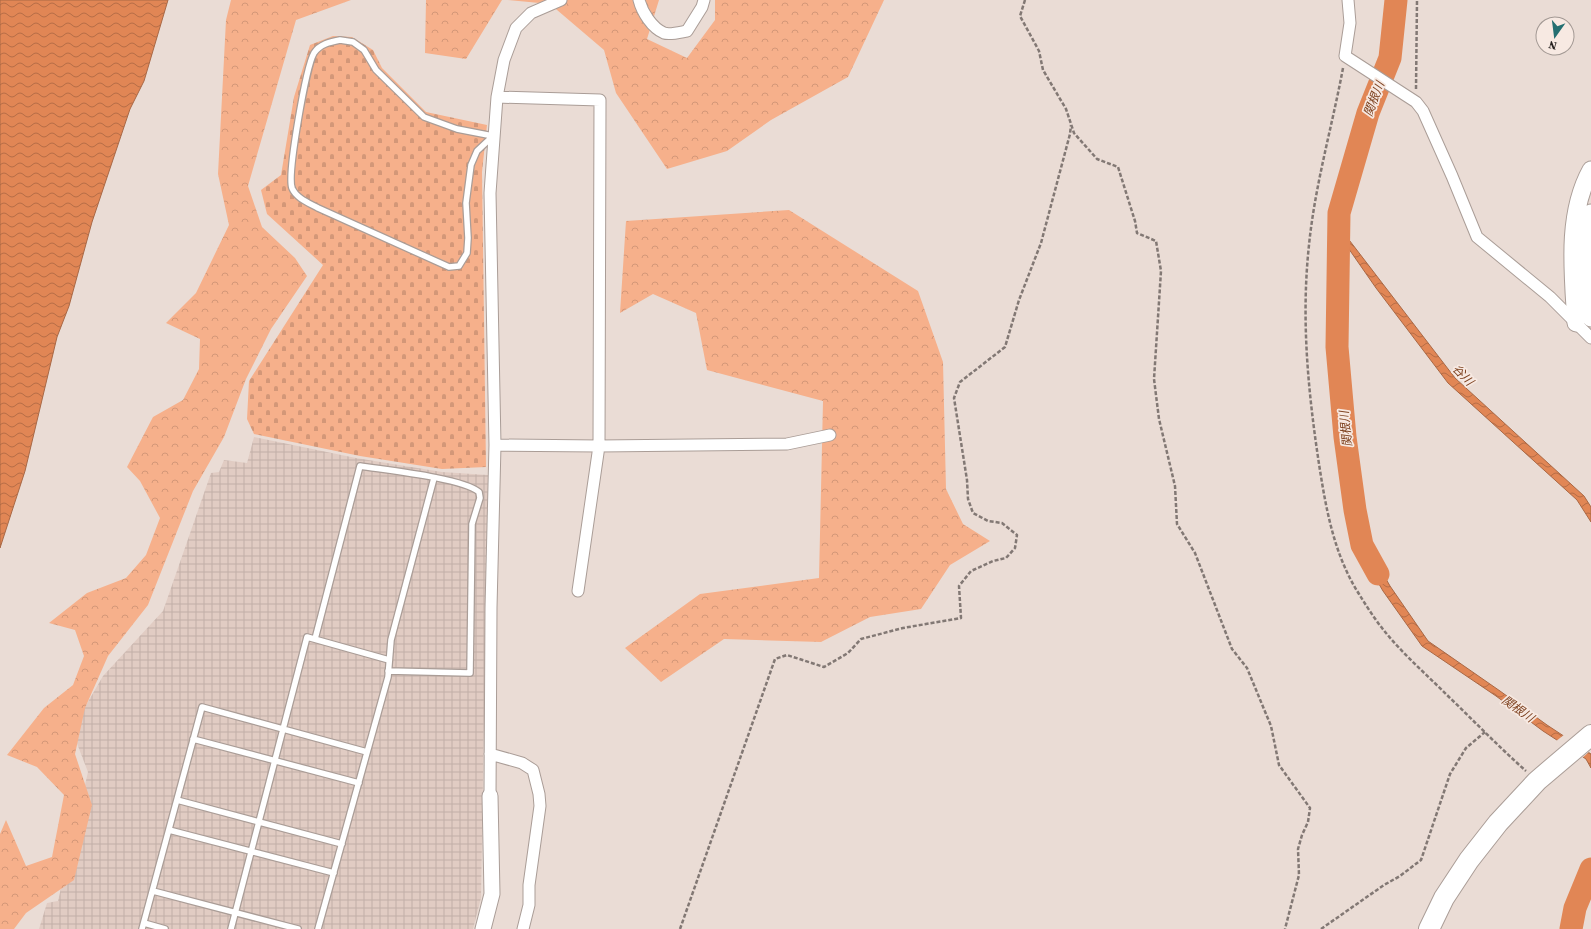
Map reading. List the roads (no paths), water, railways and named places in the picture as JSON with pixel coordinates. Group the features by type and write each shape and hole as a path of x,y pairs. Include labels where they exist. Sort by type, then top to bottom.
{"highway":[{"path":"1429,929 1444,898 1469,860 1498,823 1537,781 1587,739"}],"main road":[{"path":"1583,321 1573,267 1575,226 1580,196 1591,170"},
{"path":"1583,321 1587,263 1587,234 1591,213"}],"street":[{"path":"483,929 492,894 490,754 491,608 495,445 490,193 497,97 504,60 516,28 531,13 561,0"},
{"path":"639,0 641,9 653,25 665,33 687,31 702,7 704,0"},
{"path":"1348,0 1350,23 1347,57 1414,100 1423,111 1477,237 1550,297 1583,321 1591,338"},
{"path":"497,97 600,100 600,446 578,591"},
{"path":"495,445 600,446 787,444 830,435"},
{"path":"490,754 522,762 533,770 539,794 540,806 529,885 529,905 523,929"}],"lane":[{"path":"340,40 353,42 364,50 376,70 424,118 457,129 494,136 478,150 471,165 466,203 468,238 467,253 459,266 449,267 318,208 302,200 292,189 290,177 292,158 308,74 313,55 319,47 330,42 340,40"},
{"path":"314,639 360,466 434,478 474,488 479,492 480,498 472,524 470,673 388,671"},
{"path":"318,929 359,783 388,671 391,640 434,478"},
{"path":"231,929 307,637 389,660"},
{"path":"166,929 143,926 202,708 367,752"},
{"path":"193,740 359,783"},
{"path":"177,800 342,844"},
{"path":"169,830 334,874"},
{"path":"153,891 298,929"}],"water":[{"path":"0,0 168,0 144,81 130,109 92,222 69,306 57,337 25,471 0,548"},
{"path":"1335,229 1343,232 1455,378 1584,496 1591,507 1591,522 1577,500 1448,383 1376,288"},
{"path":"1366,544 1390,586 1428,641 1547,725 1591,754 1591,768 1586,759 1543,731 1496,696 1422,646 1383,591 1358,548"},
{"path":"1591,858 1591,880 1579,909 1571,907"}],"waterway":[{"name":"関根川","path":"1378,574 1362,545 1355,510 1345,437 1337,347 1339,213 1368,113 1390,58 1396,0"},
{"name":"関根川","path":"1571,929 1575,908 1591,869"}],"water label":[{"name":"谷川","path":"1463,375"}]}
